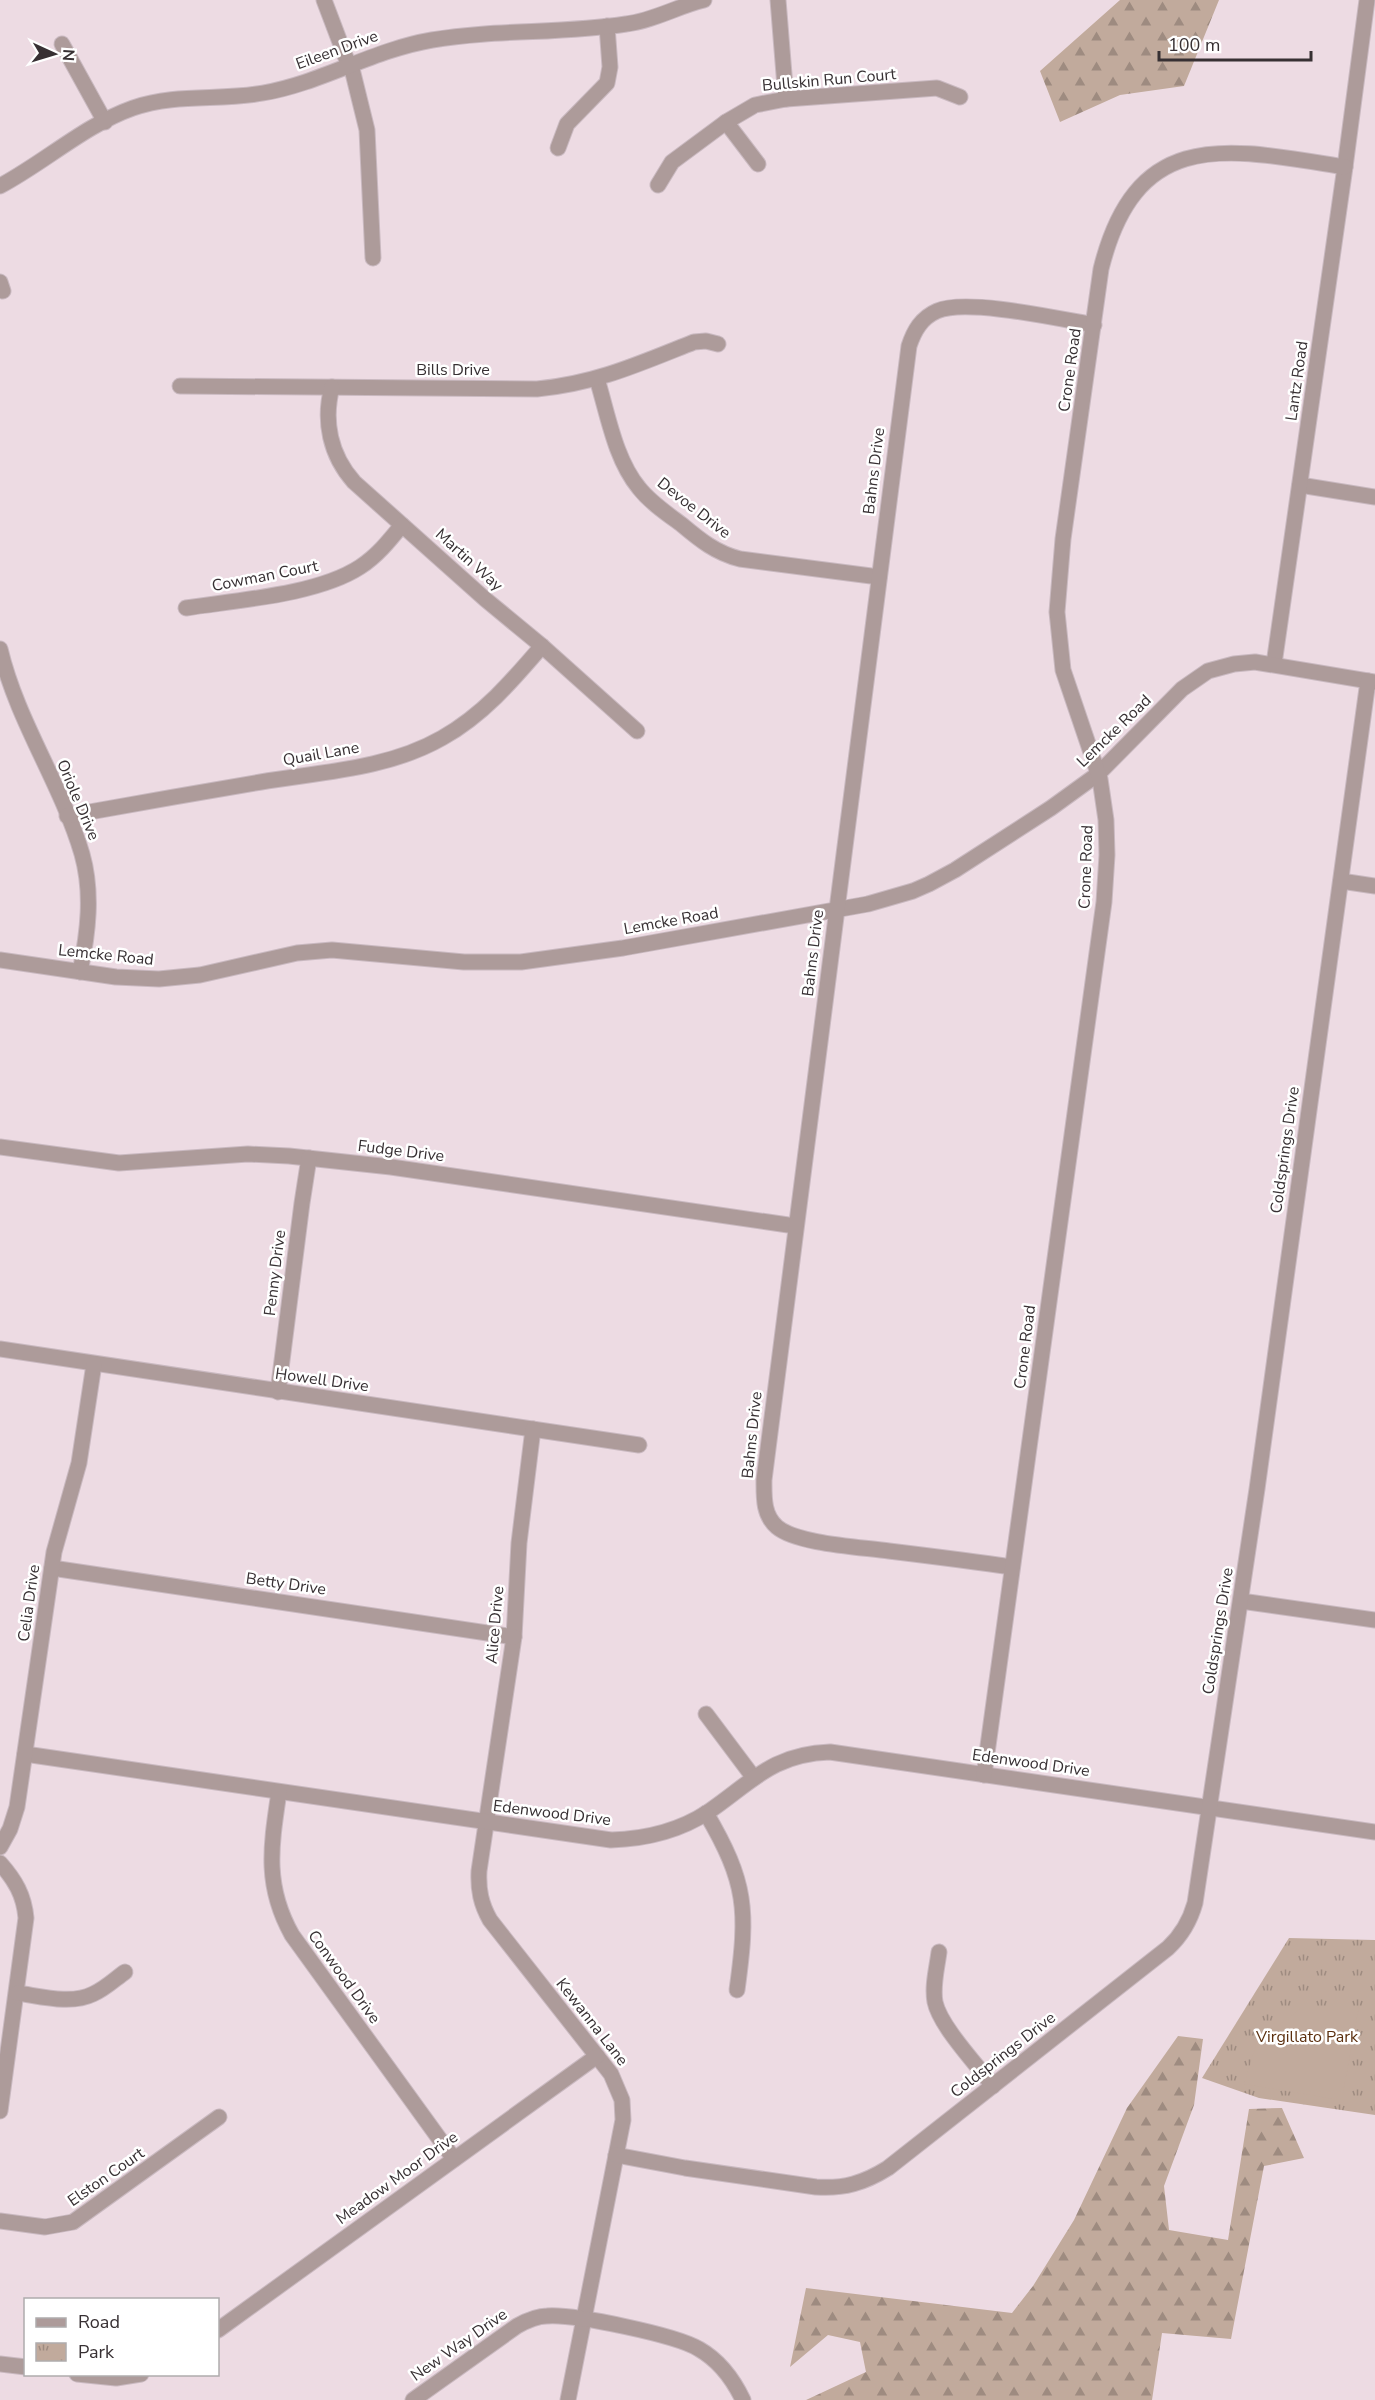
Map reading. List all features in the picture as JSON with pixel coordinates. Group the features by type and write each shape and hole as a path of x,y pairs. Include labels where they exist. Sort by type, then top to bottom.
{"street":[{"path":"324,0 350,65 367,130 373,258"},
{"name":"Eileen Drive","path":"0,186 122,112 154,102 263,93 430,40 475,34 633,23 704,0"},
{"path":"778,0 786,99"},
{"name":"Lantz Road","path":"1274,664 1346,166 1367,0"},
{"path":"558,148 567,124 607,83 610,67 607,26"},
{"path":"62,44 105,122"},
{"name":"Bullskin Run Court","path":"658,185 672,162 726,122 755,105 786,99 937,88 960,97"},
{"path":"726,122 758,164"},
{"name":"Crone Road","path":"984,1775 1104,902 1107,863 1106,820 1098,774 1063,670 1057,612 1063,539 1101,269 1119,216 1142,186 1165,169 1200,154 1235,152 1346,166"},
{"name":"Bahns Drive","path":"1012,1567 821,1542 789,1534 777,1527 770,1518 764,1502 764,1480 907,354 919,324 940,310 978,307 1094,325"},
{"name":"Bills Drive","path":"180,386 537,388 567,386 597,379 694,342 706,341 718,344"},
{"name":"Devoe Drive","path":"597,379 622,460 631,478 648,497 706,545 722,554 740,559 879,577"},
{"name":"Martin Way","path":"332,387 328,406 328,426 332,445 340,464 354,482 637,731"},
{"path":"1300,485 1375,497"},
{"name":"Cowman Court","path":"186,609 305,589 329,582 369,561 402,525"},
{"name":"Quail Lane","path":"68,816 346,768 409,753 443,737 478,714 514,679 542,646"},
{"name":"Oriole Drive","path":"0,649 4,676 68,816 82,855 88,891 88,931 80,972"},
{"name":"Lemcke Road","path":"0,960 140,979 187,977 297,953 332,950 464,962 521,962 623,948 837,909 900,895 929,884 998,843 1098,774 1191,681 1208,671 1225,665 1255,662 1274,664"},
{"path":"1274,664 1372,682"},
{"name":"Coldsprings Drive","path":"616,2155 685,2168 816,2187 861,2183 888,2168 1176,1940 1191,1917 1196,1903 1241,1601 1341,881 1372,682"},
{"path":"1341,881 1375,886"},
{"name":"Fudge Drive","path":"0,1147 119,1163 248,1154 309,1158 391,1167 795,1226"},
{"name":"Penny Drive","path":"278,1392 309,1158"},
{"name":"Howell Drive","path":"0,1349 639,1445"},
{"name":"Celia Drive","path":"0,1847 14,1819 52,1568 57,1541 79,1463 94,1364"},
{"name":"Alice Drive","path":"487,1823 514,1637 519,1543 533,1429"},
{"name":"Betty Drive","path":"52,1568 514,1637"},
{"path":"1241,1601 1375,1620"},
{"path":"706,1714 754,1778"},
{"name":"Edenwood Drive","path":"25,1754 611,1840 650,1836 675,1828 706,1813 754,1778 784,1760 802,1754 830,1752 1375,1832"},
{"name":"Conwood Drive","path":"279,1792 271,1865 275,1896 285,1922 292,1935 454,2159"},
{"path":"706,1813 730,1855 741,1895 744,1926 737,1990"},
{"name":"Kewanna Lane","path":"487,1823 479,1881 479,1897 485,1912 614,2079 622,2100 622,2120 616,2155 568,2400"},
{"path":"0,1863 16,1882 25,1908 26,1926 2,2079 0,2111"},
{"path":"939,1952 934,1986 938,2011 945,2025 993,2086"},
{"path":"17,1993 69,1999 82,1998 98,1992 125,1972"},
{"name":"Meadow Moor Drive","path":"219,2329 597,2056"},
{"name":"Elston Court","path":"0,2221 45,2227 73,2222 219,2117"},
{"name":"New Way Drive","path":"413,2400 526,2321 549,2315 679,2339 700,2349 729,2375 744,2400"},
{"path":"0,2364 24,2367"},
{"path":"96,2376 116,2378 128,2376"}],"green space":[{"path":"1120,0 1219,0 1184,86 1120,95 1060,122 1040,71"},
{"name":"Virgillato Park","path":"1289,1938 1375,1940 1375,2115 1259,2098 1202,2078"},
{"path":"1304,2006 1359,2006 1343,2093 1334,2099 1244,2084 1257,2042"},
{"path":"1178,2036 1203,2039 1194,2105 1164,2186 1169,2230 1228,2240 1249,2109 1282,2108 1304,2158 1264,2166 1231,2339 1162,2333 1152,2400 806,2400 866,2372 860,2342 828,2335 790,2367 806,2288 1012,2313 1033,2286 1074,2220 1127,2108"}]}
